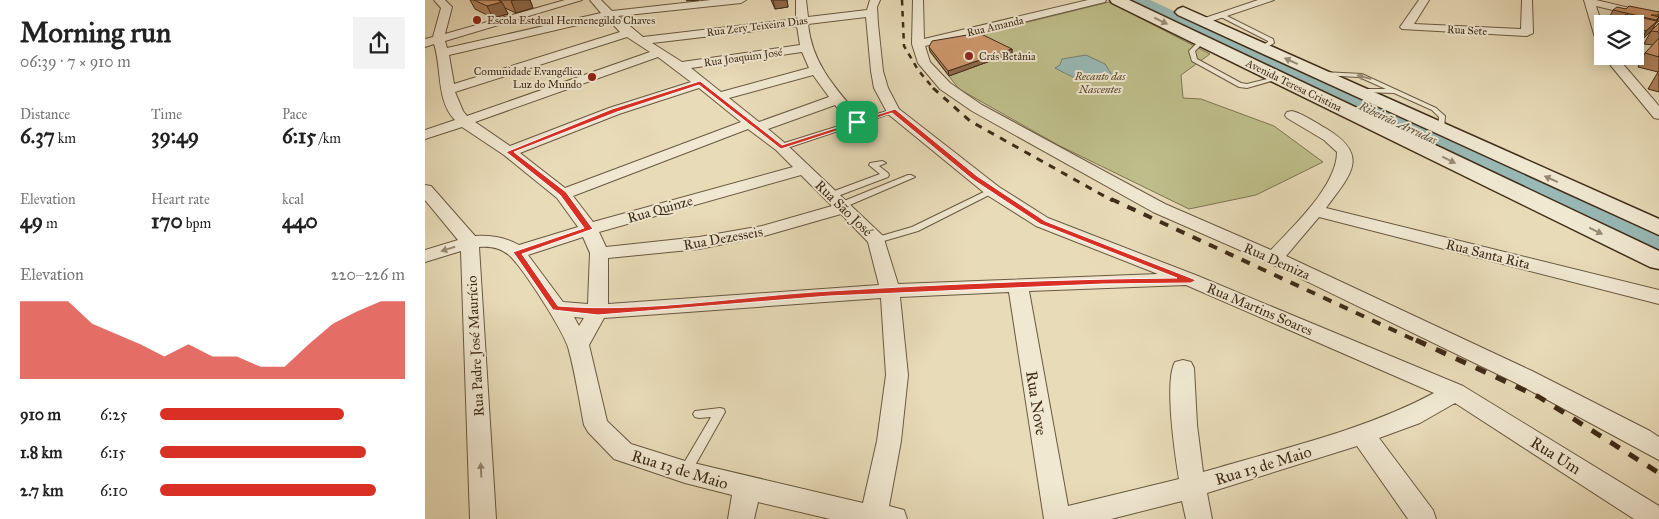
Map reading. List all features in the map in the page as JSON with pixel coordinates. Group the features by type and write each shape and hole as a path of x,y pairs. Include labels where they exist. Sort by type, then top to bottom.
{"main road":[{"name":"Avenida Teresa Cristina","path":"1117,0 1212,27 1279,78 1659,261"},
{"name":"Avenida Teresa Cristina","path":"1167,4 1212,27 1355,90 1421,112 1441,129 1659,228"}],"street":[{"path":"439,0 447,8 436,45 456,113 465,122 509,152 563,194 589,229 599,253 598,312 578,345"},
{"path":"529,0 547,8"},
{"path":"436,45 577,0"},
{"name":"Rua São José","path":"595,0 635,37 679,66 752,126 781,147 861,222 877,240 890,291 897,374 883,518"},
{"path":"436,45 609,14 687,3 741,0"},
{"path":"801,0 807,48 818,70 837,99 857,122"},
{"path":"875,0 872,13 877,71 881,88 893,110"},
{"name":"Rua Amanda","path":"918,44 1101,0"},
{"path":"1212,27 1269,0"},
{"name":"Rua Sete","path":"1424,0 1406,27 1527,33 1527,0"},
{"path":"1594,15 1590,1 1659,18"},
{"path":"918,44 922,2"},
{"name":"Rua Zery Teixeira Dias","path":"635,37 872,13"},
{"path":"448,90 635,37"},
{"name":"Rua Demiza","path":"918,44 924,63 945,86 977,108 1159,208 1273,258 1524,377 1641,438 1659,450"},
{"name":"Rua Joaquim José","path":"679,66 807,48"},
{"path":"425,135 659,53"},
{"path":"1617,65 1657,111"},
{"path":"718,97 818,70"},
{"path":"509,152 614,110 700,83"},
{"path":"563,194 752,126 837,99"},
{"name":"Rua Martins Soares","path":"893,110 993,191 1042,222 1191,280 1455,392"},
{"path":"1273,258 1316,211 1347,165 1345,153 1340,145 1291,115"},
{"name":"Rua Quinze","path":"517,252 589,229 804,169"},
{"path":"425,190 470,242"},
{"name":"Rua Dezesseis","path":"599,253 699,243 764,231 839,203"},
{"name":"Rua Santa Rita","path":"1316,211 1659,297"},
{"path":"425,256 470,242 489,241 504,244 517,252"},
{"name":"Rua Padre José Maurício","path":"470,242 483,519"},
{"name":"Rua 13 de Maio","path":"517,252 566,322 578,345 596,425 623,452 685,472 747,488 883,518"},
{"path":"556,308 598,312 829,294 1103,281 1191,280"},
{"name":"Rua Nove","path":"1018,286 1057,519"},
{"path":"1183,368 1183,405 1192,487 1199,519"},
{"name":"Rua 13 de Maio","path":"1064,519 1192,487 1363,434 1412,416 1455,392"},
{"name":"Rua Um","path":"1455,392 1657,519"},
{"path":"1363,434 1423,519"},
{"path":"741,519 747,488"}],"lane":[{"path":"1212,27 1245,26"},
{"path":"1212,27 1245,26 1271,40 1271,43 1262,48"},
{"path":"1319,74 1360,75 1396,92 1421,112"},
{"path":"1355,90 1396,92"},
{"path":"781,147 893,110"},
{"path":"839,203 885,176 873,165 882,163"},
{"path":"839,203 911,177"},
{"path":"877,240 915,229 993,191"},
{"path":"685,472 720,412 699,414"}],"green space":[{"name":"Recanto das Nascentes","path":"1109,2 1210,54 1181,75 1183,98 1201,99 1274,126 1323,162 1256,195 1189,209 1058,145 959,89 930,52 930,46"}],"water":[{"path":"1086,55 1105,64 1112,75 1097,81 1090,81 1076,78 1055,68 1060,65 1062,59"}],"building":[{"path":"474,0 498,0 502,2 487,6"},
{"path":"1629,6 1659,12 1659,15 1651,15 1659,17 1656,20 1644,17 1644,15 1634,15 1613,10 1617,7 1626,9"},
{"path":"1644,18 1657,21 1646,31 1644,30"},
{"path":"1659,23 1659,32 1651,31"},
{"name":"Crás Betânia","path":"979,33 1012,49 948,71 929,47 932,41"},
{"path":"1659,38 1659,57 1645,53"}],"waterway":[{"name":"Ribeirão Arrudas","path":"1137,0 1659,246"}],"railway":[{"path":"902,0 904,46 918,70 934,89"},
{"path":"934,89 970,121 1113,201"},
{"path":"1111,199 1419,342"},
{"path":"1416,340 1539,397 1659,473"}],"place":[{"name":"Escola Estdual Hermenegildo Chaves","path":"477,20"},
{"name":"Crás Betânia","path":"969,56"},
{"name":"Comunidade Evangélica Luz do Mundo","path":"592,77"}],"route":[{"path":"700,83 781,147 857,122 893,110 974,178 1042,222 1191,280 1103,281 829,294 598,312 556,308 517,252 589,229 563,194 509,152 614,110 700,83"}]}
